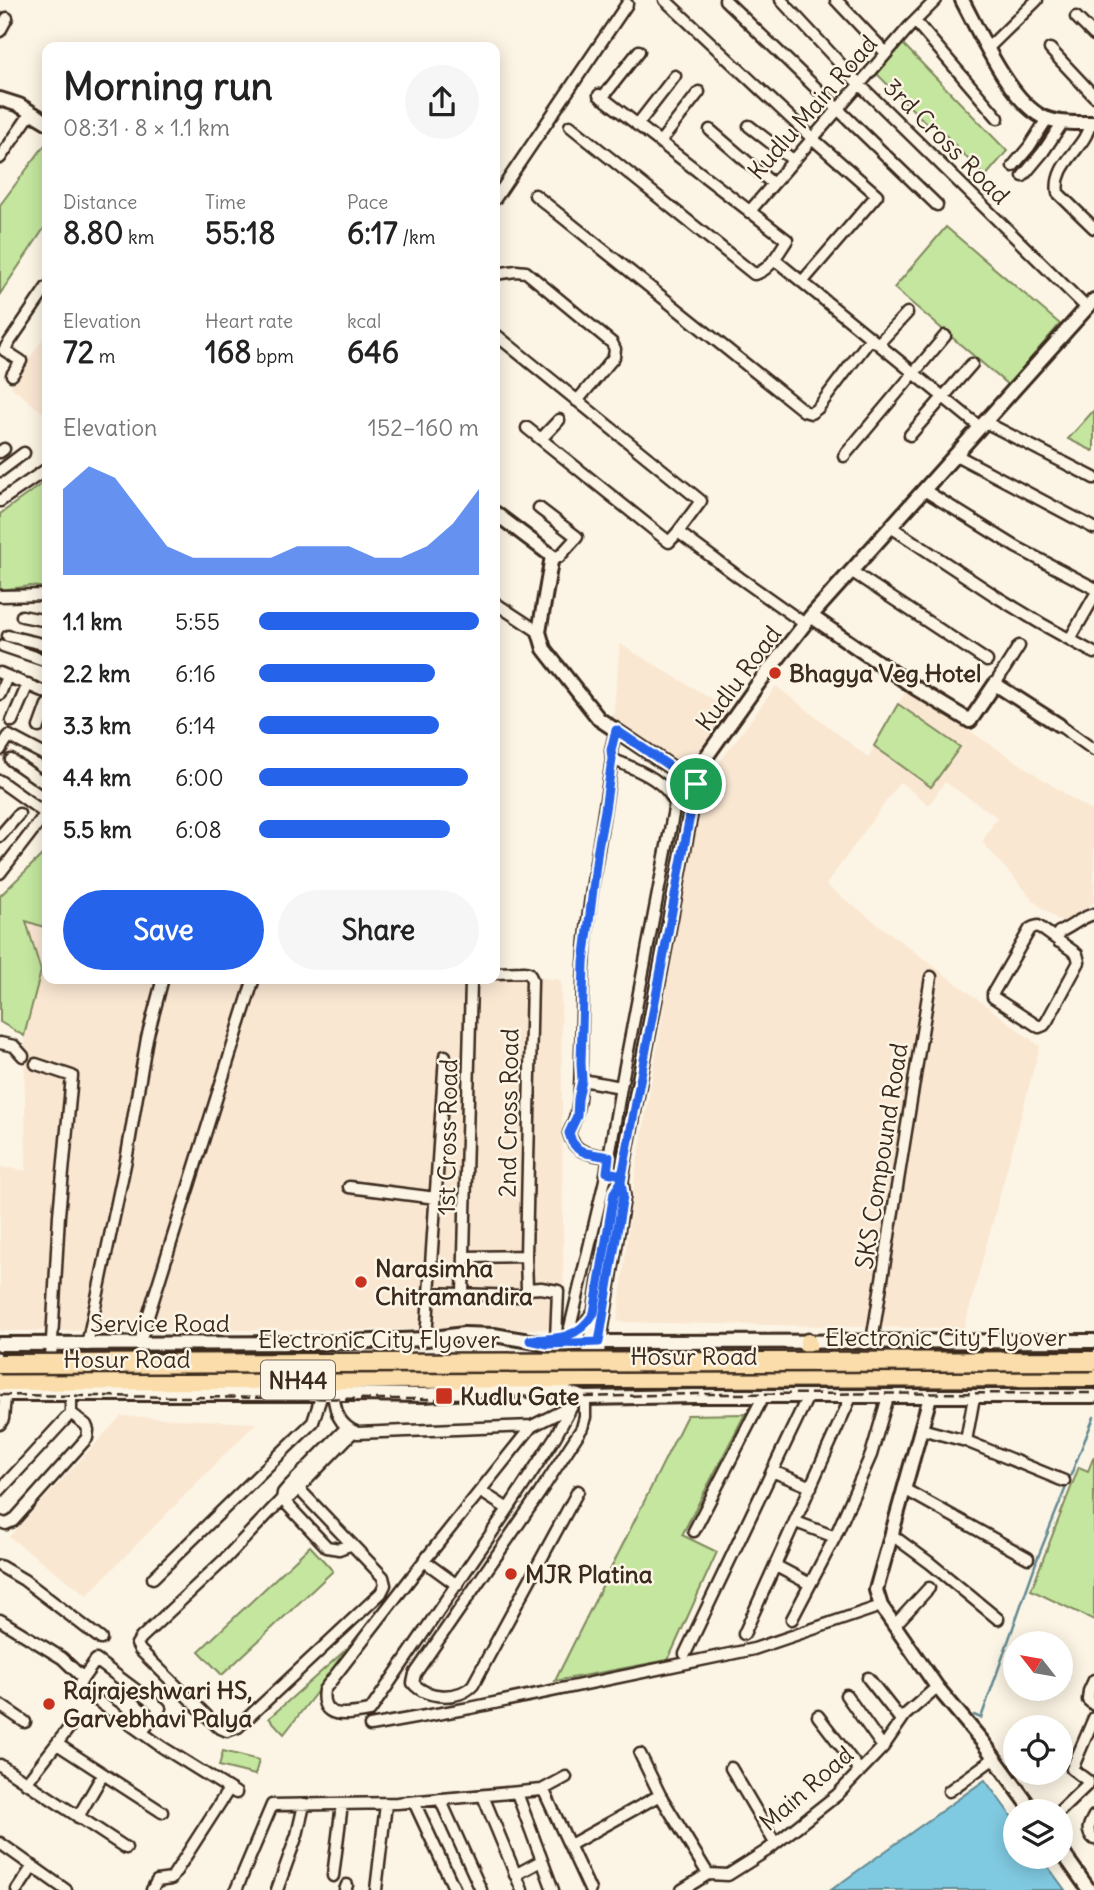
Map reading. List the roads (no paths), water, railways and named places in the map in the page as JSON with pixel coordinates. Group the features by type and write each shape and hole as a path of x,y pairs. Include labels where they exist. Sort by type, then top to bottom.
{"highway":[{"name":"Hosur Road","path":"0,1359 52,1351 808,1349 1094,1359"},
{"name":"Electronic City Flyover","path":"0,1364 1094,1359"},
{"name":"Electronic City Flyover","path":"2,1385 1094,1372"},
{"name":"Hosur Road","path":"2,1385 298,1387 592,1378 1094,1378"}],"street":[{"path":"665,0 877,195 802,282"},
{"path":"725,0 937,205"},
{"name":"3rd Cross Road","path":"781,0 859,84 1090,304"},
{"path":"836,0 886,53"},
{"name":"Kudlu Main Road","path":"749,212 886,53 936,0"},
{"path":"962,0 1016,94 1035,113 1063,122 1092,123 1088,133 1061,169 1057,186 1058,193 1094,228"},
{"path":"988,48 1037,0"},
{"path":"500,192 627,4"},
{"path":"1076,17 1094,35"},
{"path":"0,32 7,18"},
{"path":"915,21 998,118"},
{"path":"1050,49 1094,96"},
{"path":"570,126 754,274 759,274 774,259 787,240 601,97 639,51"},
{"path":"637,125 676,76"},
{"path":"660,142 699,92"},
{"path":"0,99 42,119"},
{"path":"0,158 32,113"},
{"path":"1013,166 1047,119"},
{"path":"1023,176 1063,122"},
{"path":"749,126 793,160"},
{"path":"710,130 773,184"},
{"path":"535,195 804,411 811,413 818,408 875,341 907,313"},
{"path":"774,259 943,397 983,425 1094,478"},
{"path":"500,273 526,272 612,343 614,356 577,401"},
{"path":"12,374 21,361 4,350 42,294"},
{"name":"Kudlu Road","path":"594,1350 594,1313 614,1193 621,1179 696,784 704,760 808,620 1090,304"},
{"path":"844,456 945,336"},
{"path":"500,338 701,501 669,542 527,428"},
{"path":"910,435 972,364"},
{"path":"541,439 559,420"},
{"path":"0,471 24,453"},
{"path":"956,454 1094,528"},
{"path":"0,501 42,472"},
{"path":"924,490 1016,547 1094,588"},
{"path":"500,517 552,556 559,557 577,537 539,508"},
{"path":"891,527 997,597 1094,653"},
{"path":"678,532 740,578 970,721 1019,646"},
{"path":"552,556 539,632 545,652 599,719 696,784"},
{"path":"852,571 987,661"},
{"path":"0,596 42,595"},
{"path":"1070,639 1094,597"},
{"path":"500,606 539,632"},
{"path":"22,615 42,620"},
{"path":"8,636 42,644"},
{"path":"2,646 42,659"},
{"path":"0,694 4,675 42,689"},
{"path":"12,721 28,684"},
{"path":"995,684 1094,750"},
{"path":"39,727 42,719"},
{"path":"609,1157 582,1152 574,1146 569,1133 577,1116 582,1080 584,963 612,759 611,750 616,730"},
{"path":"0,750 9,736 42,753"},
{"path":"562,1338 607,1172 675,804 666,789 642,773 612,759"},
{"path":"11,760 42,782"},
{"path":"0,781 42,810"},
{"path":"0,836 19,814"},
{"path":"0,873 42,818"},
{"path":"1059,942 1077,954 1079,962 1047,1021 1039,1027 993,997 993,993 1030,929 1038,926 1059,942 1066,941 1069,929 1076,921 1094,914"},
{"name":"2nd Cross Road","path":"500,973 525,972 529,973 532,980 527,1289"},
{"name":"SKS Compound Road","path":"872,1341 931,977"},
{"path":"87,1345 127,1155 147,1038 161,984"},
{"path":"139,1345 252,984"},
{"name":"1st Cross Road","path":"463,1293 472,984"},
{"path":"0,1043 14,1046 23,1056"},
{"path":"426,1339 445,1056"},
{"path":"36,1064 72,1076 59,1215 52,1351"},
{"path":"582,1080 621,1087"},
{"path":"607,1172 621,1179"},
{"name":"Kudlu Road","path":"594,1350 623,1196 621,1179"},
{"path":"349,1187 436,1198"},
{"path":"465,1257 526,1256"},
{"path":"429,1293 520,1296 525,1294 527,1289 558,1291 562,1338"},
{"path":"530,1340 562,1338 582,1328 594,1313"},
{"name":"Service Road","path":"0,1344 52,1351 87,1345 319,1343 426,1339 464,1334 530,1340"},
{"path":"530,1340 594,1350 592,1378"},
{"path":"808,1349 872,1341 1094,1341"},
{"path":"0,1423 3,1419 2,1385"},
{"name":"Hosur Road","path":"2,1385 71,1394 298,1387 328,1394 424,1395 512,1389 558,1390 585,1398 1094,1396"},
{"path":"0,1490 71,1413 71,1394"},
{"path":"328,1394 336,1412 350,1430 357,1433 532,1426 585,1398"},
{"path":"153,1578 313,1422 328,1394"},
{"path":"685,1654 808,1396"},
{"path":"694,1531 763,1397"},
{"path":"744,1634 851,1397"},
{"path":"792,1619 835,1537 871,1455 888,1397"},
{"path":"930,1397 876,1590 881,1606 937,1687 982,1741 1024,1799"},
{"path":"966,1441 974,1397"},
{"path":"578,1491 473,1685 467,1691 455,1695 440,1695 418,1689 413,1683 415,1674 582,1429 585,1398"},
{"path":"532,1426 324,1690 325,1704 330,1710 344,1715 370,1712 508,1509 572,1406"},
{"path":"0,1522 6,1524 13,1521 87,1438 86,1425 71,1413"},
{"path":"921,1429 966,1441 1064,1481"},
{"path":"282,1499 288,1498 298,1488 350,1430"},
{"path":"298,1488 383,1577 385,1585 380,1593 238,1727 227,1731 218,1727 137,1644 224,1560 282,1499 289,1486 350,1430"},
{"path":"772,1471 810,1487"},
{"path":"904,1489 1028,1558"},
{"path":"480,1491 508,1509"},
{"path":"282,1499 327,1547 339,1549 352,1544"},
{"path":"796,1522 835,1537"},
{"path":"892,1535 998,1619"},
{"path":"424,1561 457,1585"},
{"path":"0,1566 102,1639"},
{"path":"776,1566 810,1584"},
{"path":"894,1626 929,1588"},
{"path":"370,1726 754,1649 881,1606"},
{"path":"0,1620 62,1658 83,1678"},
{"path":"142,1732 160,1708 96,1660 78,1687 162,1747 233,1791 171,1879 157,1881 152,1890"},
{"path":"868,1678 901,1720"},
{"path":"1094,1680 1088,1700 1094,1705"},
{"name":"Main Road","path":"682,1890 708,1874 728,1875 766,1851 837,1795 883,1747 905,1715 937,1687"},
{"path":"846,1695 883,1747"},
{"path":"0,1705 25,1722"},
{"path":"818,1716 860,1771"},
{"path":"1072,1799 1088,1784 1088,1781 1072,1769 1094,1718"},
{"path":"26,1783 69,1728"},
{"path":"57,1744 162,1812"},
{"path":"640,1754 660,1795 708,1874"},
{"path":"949,1791 993,1759"},
{"path":"0,1765 126,1848"},
{"path":"731,1768 775,1843"},
{"path":"236,1890 272,1805 386,1804 517,1793 542,1790 566,1777"},
{"path":"78,1817 99,1781"},
{"path":"542,1790 590,1890"},
{"path":"517,1793 553,1890"},
{"path":"570,1845 660,1795"},
{"path":"483,1796 522,1890"},
{"path":"440,1799 481,1890"},
{"path":"414,1802 455,1890"},
{"path":"333,1876 342,1804"},
{"path":"376,1890 386,1804"},
{"path":"277,1890 297,1835 304,1805"},
{"path":"1094,1816 1088,1826 1088,1832 1094,1839"},
{"path":"0,1843 66,1890"},
{"path":"515,1875 541,1861"},
{"path":"17,1890 33,1866"},
{"path":"1073,1867 1089,1890"}],"water":[{"path":"985,1780 1003,1805 1003,1869 1050,1869 1065,1890 831,1890"}],"waterway":[{"path":"974,1715 981,1718 1038,1557 1094,1417"}],"railway":[{"path":"0,1395 508,1399 696,1394 1094,1393"}],"place":[{"name":"Bhagya Veg Hotel","path":"775,673"},
{"name":"Narasimha Chitramandira","path":"361,1282"},
{"name":"Kudlu Gate","path":"444,1396"},
{"name":"MJR Platina","path":"511,1574"},
{"name":"Rajrajeshwari HS, Garvebhavi Palya","path":"49,1704"}]}
